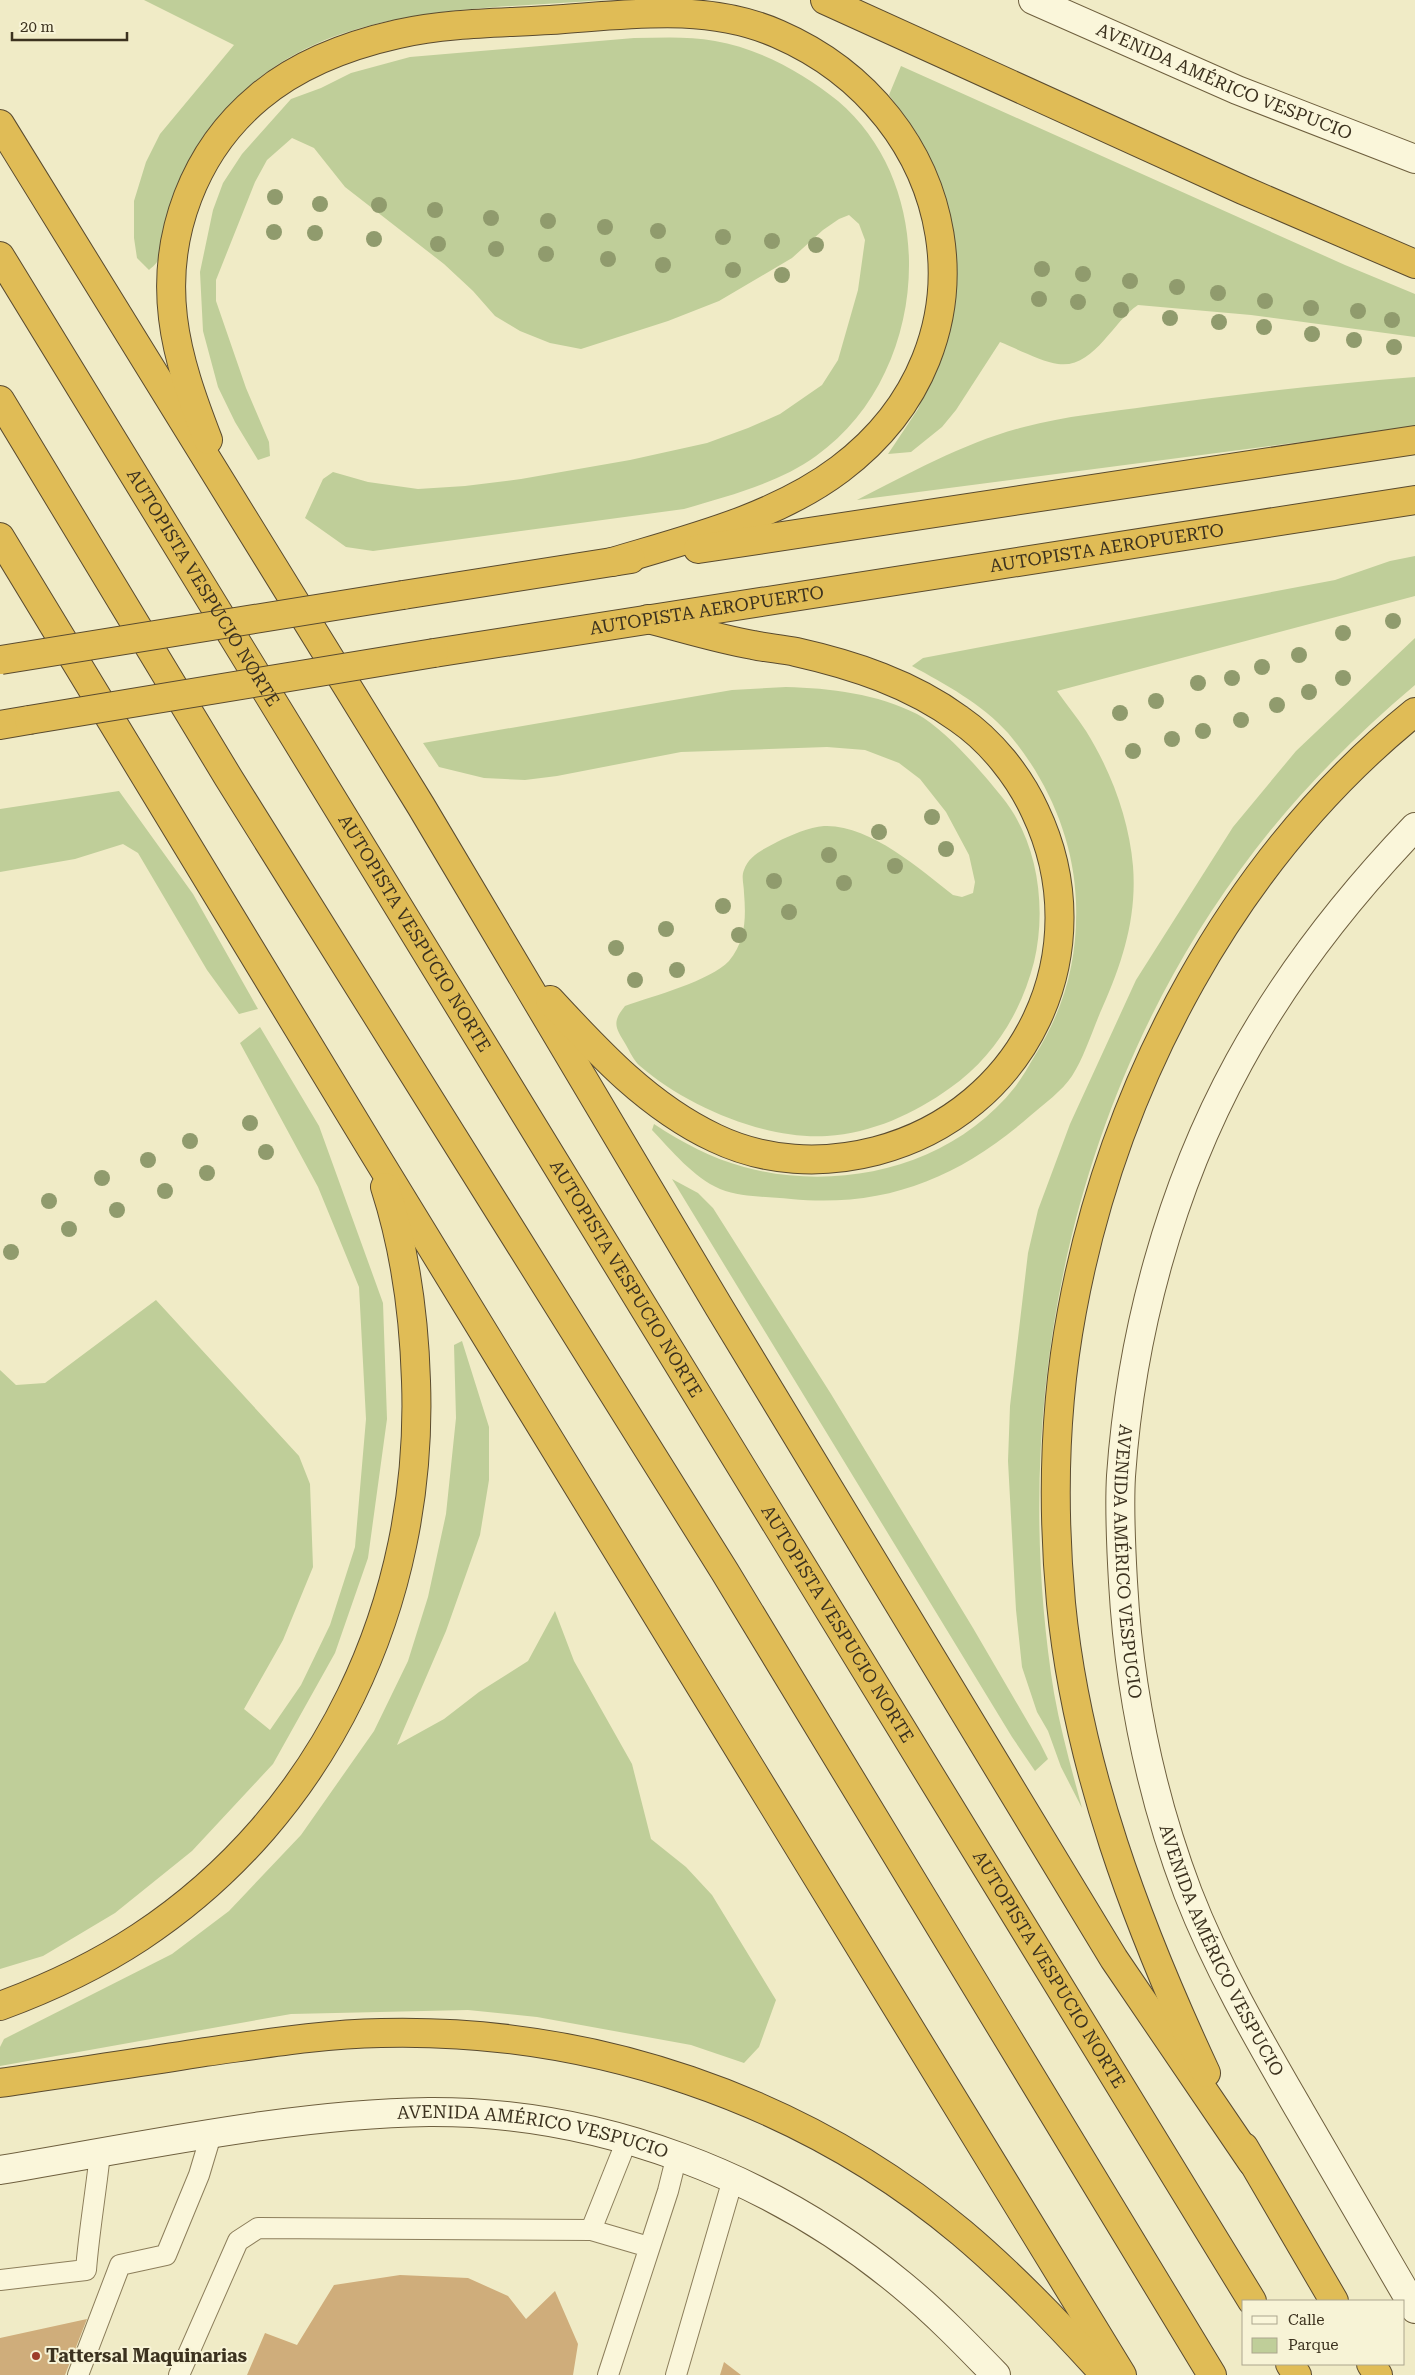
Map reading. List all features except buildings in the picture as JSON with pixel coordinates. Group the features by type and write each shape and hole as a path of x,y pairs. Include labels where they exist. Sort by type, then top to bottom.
{"highway":[{"path":"825,0 1243,190 1415,264"},
{"path":"231,500 200,420 178,349 173,317 171,258 176,231 193,181 213,148 236,118 258,97 283,79 310,64 352,47 396,34 436,27 660,13 698,13 736,20 773,31 804,46 832,63 857,84 881,109 902,136 918,165 932,199 940,233 944,268 942,297 937,324 928,352 902,403 880,431 841,468 815,485 767,510 685,540 612,562"},
{"path":"0,124 426,814 740,1341 1104,1942 1186,2068 1252,2162"},
{"name":"AUTOPISTA VESPUCIO NORTE","path":"0,256 1251,2300"},
{"path":"0,400 228,777 725,1572 1212,2375"},
{"path":"0,661 612,562 1415,440"},
{"name":"AUTOPISTA AEROPUERTO","path":"0,725 434,652 1415,500"},
{"path":"0,537 374,1153 1122,2375"},
{"path":"514,961 604,1057 631,1082 660,1104 715,1138 771,1156 800,1160 858,1155 886,1148 917,1136 946,1121 973,1101 997,1078 1018,1052 1036,1023 1049,992 1058,958 1061,923 1060,893 1055,861 1045,832 1030,799 1010,770 986,742 963,721 937,704 872,673 801,653 751,645 648,619"},
{"path":"1333,2300 1252,2162 1205,2072 1139,1918 1109,1831 1072,1680 1061,1605 1056,1529 1056,1453 1062,1383 1072,1313 1086,1244 1106,1177 1130,1110 1156,1049 1186,990 1220,933 1258,878 1302,824 1348,774 1415,712"},
{"path":"0,2006 39,1991 90,1966 139,1937 186,1904 228,1866 268,1824 306,1774 340,1720 360,1678 392,1590 405,1533 413,1475 417,1417 415,1351 408,1286 388,1196 374,1153"},
{"path":"0,2084 269,2043 324,2036 379,2033 489,2036 554,2045 617,2058 680,2076 740,2099 798,2126 855,2158 909,2193 961,2233 1010,2276 1104,2375"}],"street":[{"name":"AVENIDA AMÉRICO VESPUCIO","path":"1033,0 1237,90 1415,159"},
{"name":"AVENIDA AMÉRICO VESPUCIO","path":"1415,827 1382,861 1334,919 1299,965 1273,1005 1239,1062 1213,1114 1184,1183 1161,1254 1144,1326 1130,1402 1121,1478 1121,1548 1125,1619 1144,1745 1161,1813 1190,1896 1220,1967 1257,2036 1415,2309"},
{"name":"AVENIDA AMÉRICO VESPUCIO","path":"0,2170 310,2120 387,2114 431,2112 519,2118 573,2126 676,2155 733,2179 821,2227 862,2254 902,2285 952,2330 996,2375"}],"lane":[{"path":"0,2280 120,2266 166,2254 198,2175 211,2135"},
{"path":"591,2230 627,2140"},
{"path":"86,2270 90,2221 96,2193 100,2153"},
{"path":"608,2375 668,2192 676,2155"},
{"path":"676,2375 733,2179"},
{"path":"179,2375 238,2241 258,2228 591,2230 649,2248"},
{"path":"78,2375 120,2266"}],"green space":[{"path":"144,0 605,0 490,7 434,13 379,23 328,39 279,64 236,99 198,146 173,196 163,229 159,259 149,270 137,258 134,238 134,201 146,162 160,134 234,45"},
{"path":"634,38 695,38 748,49 780,63 825,91 838,101 872,139 895,183 907,232 908,283 900,333 881,380 853,422 816,456 786,474 735,494 684,509 373,551 346,547 305,518 323,479 333,472 368,482 418,489 465,486 521,479 630,460 707,443 780,414 822,385 838,360 858,290 865,240 859,224 849,215 839,219 823,230 792,258 719,301 668,321 581,349 550,343 520,331 495,316 473,291 444,264 345,187 314,148 292,138 267,160 255,182 216,280 216,301 246,388 269,442 270,456 258,460 235,422 218,387 203,331 200,272 213,210 223,183 242,154 291,99 321,88 351,73 410,57"},
{"path":"901,66 1345,265 1415,294 1415,337 1251,315 1138,305 1092,352 1071,364 1045,361 1000,342 956,410 942,427 911,452 888,454 918,409 939,357 940,187 918,135 889,95"},
{"path":"1415,377 1415,427 857,500 918,469 981,441 1002,433 1040,423 1217,397"},
{"path":"1415,556 1415,596 1057,691 1095,746 1111,779 1123,813 1133,866 1134,885 1131,920 1117,972 1076,1069 1068,1082 1058,1092 1003,1138 948,1172 919,1184 889,1193 858,1199 825,1201 746,1195 720,1189 692,1171 652,1130 654,1124 687,1144 720,1159 744,1167 780,1174 818,1177 855,1174 892,1167 927,1154 959,1137 989,1114 1018,1084 1045,1039 1054,1020 1067,982 1075,943 1076,902 1074,879 1064,834 1047,791 1022,751 1008,733 975,704 950,687 912,666 923,658 1335,580 1390,561"},
{"path":"1415,638 1415,685 1330,763 1273,827 1192,942 1140,1040 1099,1144 1068,1250 1049,1360 1040,1471 1042,1582 1054,1693 1063,1737 1082,1808 1061,1767 1048,1731 1037,1712 1022,1667 1016,1610 1008,1461 1010,1406 1028,1253 1038,1210 1070,1124 1136,980 1233,827 1296,751"},
{"path":"786,687 853,693 886,701 917,714 951,740 1002,797 1014,815 1024,834 1031,854 1039,898 1040,920 1038,941 1028,981 1013,1016 1003,1033 979,1063 950,1088 907,1114 860,1131 827,1136 803,1136 753,1126 728,1118 680,1094 659,1081 638,1064 616,1026 618,1017 625,1006 665,993 709,975 729,961 739,945 744,928 743,875 746,865 753,856 762,850 800,832 824,826 841,827 859,832 910,861 953,895 962,897 973,893 975,882 969,855 946,812 920,779 899,763 865,750 827,747 681,752 557,776 525,780 484,778 439,767 423,743 732,690"},
{"path":"119,791 193,894 258,1009 239,1014 207,970 138,853 123,844 75,859 0,872 0,809"},
{"path":"260,1027 319,1126 383,1303 387,1419 368,1558 335,1653 273,1764 192,1851 115,1913 43,1956 0,1969 0,1370 16,1385 45,1383 156,1300 299,1456 310,1484 313,1567 283,1640 244,1709 270,1730 301,1685 330,1625 355,1547 366,1419 359,1287 318,1187 240,1043"},
{"path":"672,1179 698,1193 713,1208 831,1394 973,1628 1040,1743 1048,1759 1035,1771 1012,1737"},
{"path":"462,1341 489,1427 489,1480 480,1535 446,1631 397,1745 444,1719 479,1692 528,1661 555,1611 574,1661 632,1764 651,1839 686,1867 712,1895 776,2000 759,2047 744,2063 691,2045 537,2017 468,2010 291,2014 0,2066 0,2047 4,2039 172,1954 229,1911 301,1835 374,1731 408,1661 428,1597 446,1514 456,1418 454,1345"}],"place":[{"name":"Tattersal Maquinarias","path":"36,2356"}]}
